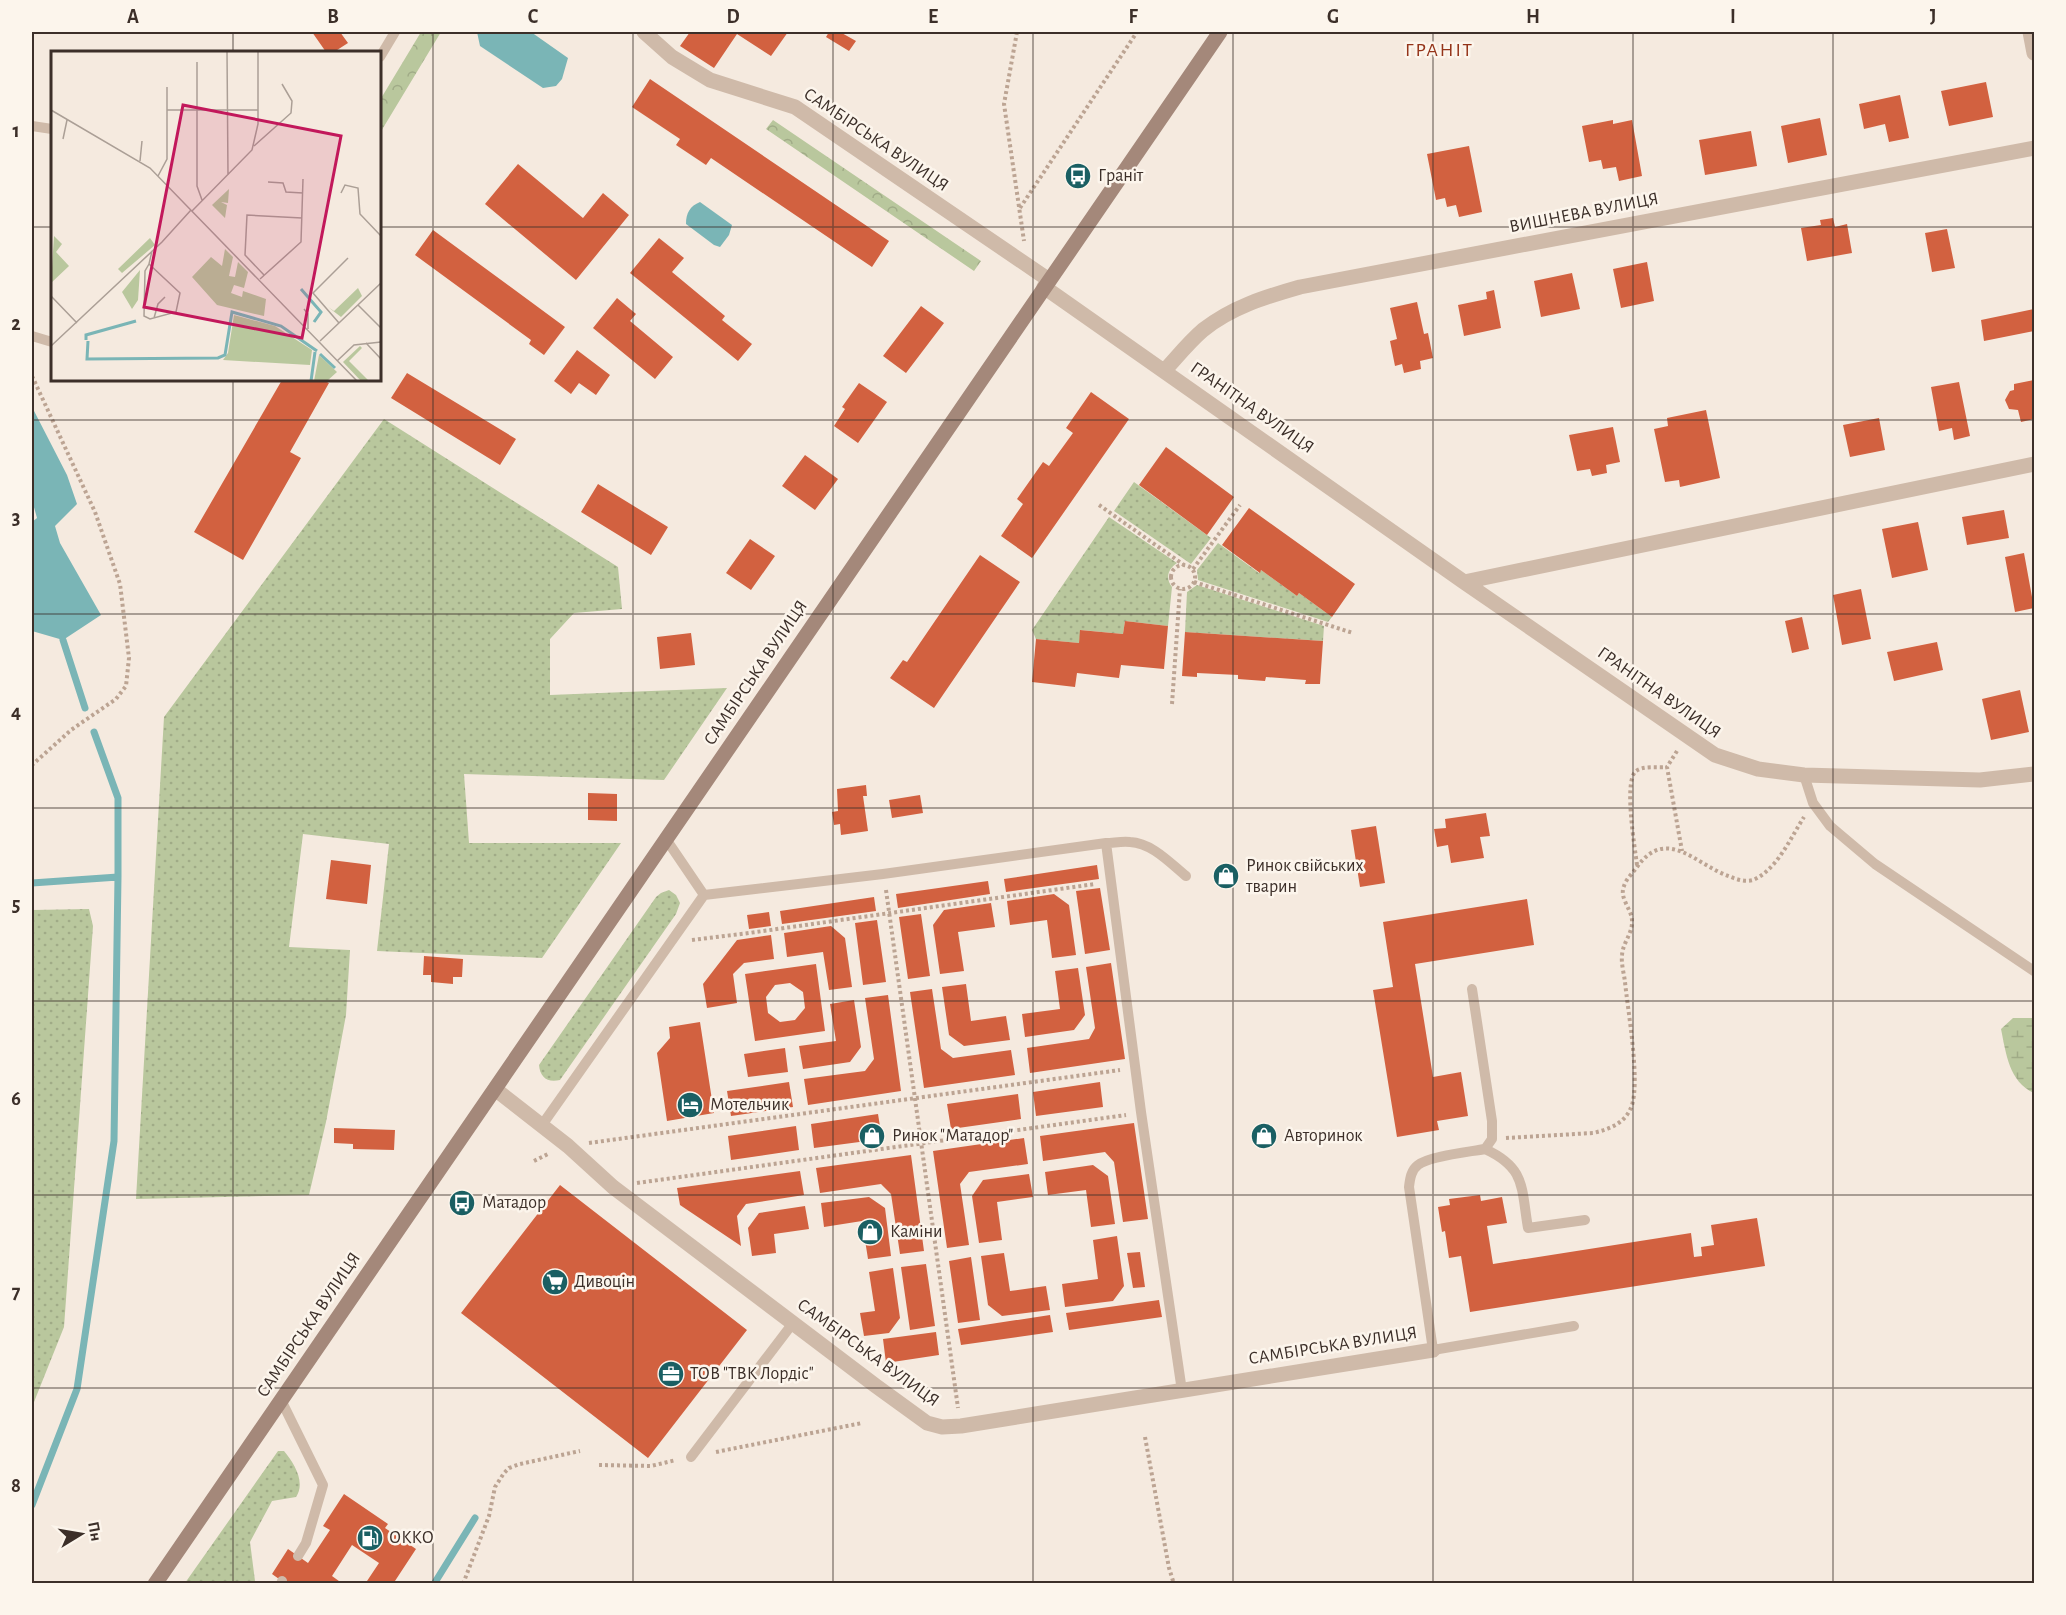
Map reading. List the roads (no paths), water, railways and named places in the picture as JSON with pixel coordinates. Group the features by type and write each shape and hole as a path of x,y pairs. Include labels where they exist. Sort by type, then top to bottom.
{"main road":[{"name":"САМБІРСЬКА ВУЛИЦЯ","path":"155,1584 1220,32"}],"street":[{"name":"САМБІРСЬКА ВУЛИЦЯ","path":"644,32 672,57 710,80 795,107 1027,265 1046,284"},
{"path":"2030,32 2034,53"},
{"name":"ВИШНЕВА ВУЛИЦЯ","path":"1165,370 1202,331 1229,312 1264,297 1300,286 2034,148"},
{"name":"ГРАНІТНА ВУЛИЦЯ","path":"1046,284 1464,582 1715,755 1758,769 1804,775 1980,780 2034,774"},
{"path":"1464,582 2034,464"},
{"name":"САМБІРСЬКА ВУЛИЦЯ","path":"495,1089 542,1125 613,1187 927,1423 942,1428 1433,1350"}],"lane":[{"path":"381,55 395,32"},
{"path":"32,126 51,129"},
{"path":"32,336 51,342"},
{"path":"1804,775 1813,803 1830,826 1875,864 2034,970"},
{"path":"666,838 704,895"},
{"path":"542,1125 704,895 883,874 1106,843 1131,842 1144,845 1160,854 1186,876"},
{"path":"1106,843 1141,1113 1182,1391"},
{"path":"1472,989 1492,1121 1492,1139 1485,1149"},
{"path":"1574,1326 1433,1350 1409,1187 1410,1175 1416,1165 1427,1160 1485,1149 1498,1155 1516,1171 1520,1181 1528,1228 1585,1220"},
{"path":"691,1457 793,1323"},
{"path":"281,1400 323,1485 306,1543 298,1556"}],"water":[{"path":"477,32 531,32 568,58 562,79 556,86 543,88 480,46"},
{"path":"700,202 732,225 729,235 720,247 686,224 689,210"},
{"path":"32,407 67,475 77,504 55,526 60,543 101,615 63,640 32,631 32,522 37,518 32,500"}],"waterway":[{"path":"63,640 85,708"},
{"path":"94,732 118,798 118,877"},
{"path":"32,883 118,877 114,1141 77,1389 32,1505"},
{"path":"434,1584 475,1518"}],"place":[{"name":"Граніт","path":"1078,176"},
{"name":"Ринок свійських тварин","path":"1226,876"},
{"name":"Мотельчик","path":"690,1105"},
{"name":"Ринок \"Матадор\"","path":"872,1136"},
{"name":"Авторинок","path":"1264,1136"},
{"name":"Матадор","path":"462,1203"},
{"name":"Каміни","path":"870,1232"},
{"name":"Дивоцін","path":"555,1282"},
{"name":"ТОВ \"ТВК Лордіс\"","path":"671,1374"},
{"name":"ОККО","path":"370,1538"}],"district":[{"name":"ГРАНІТ","path":"1439,50"}]}
